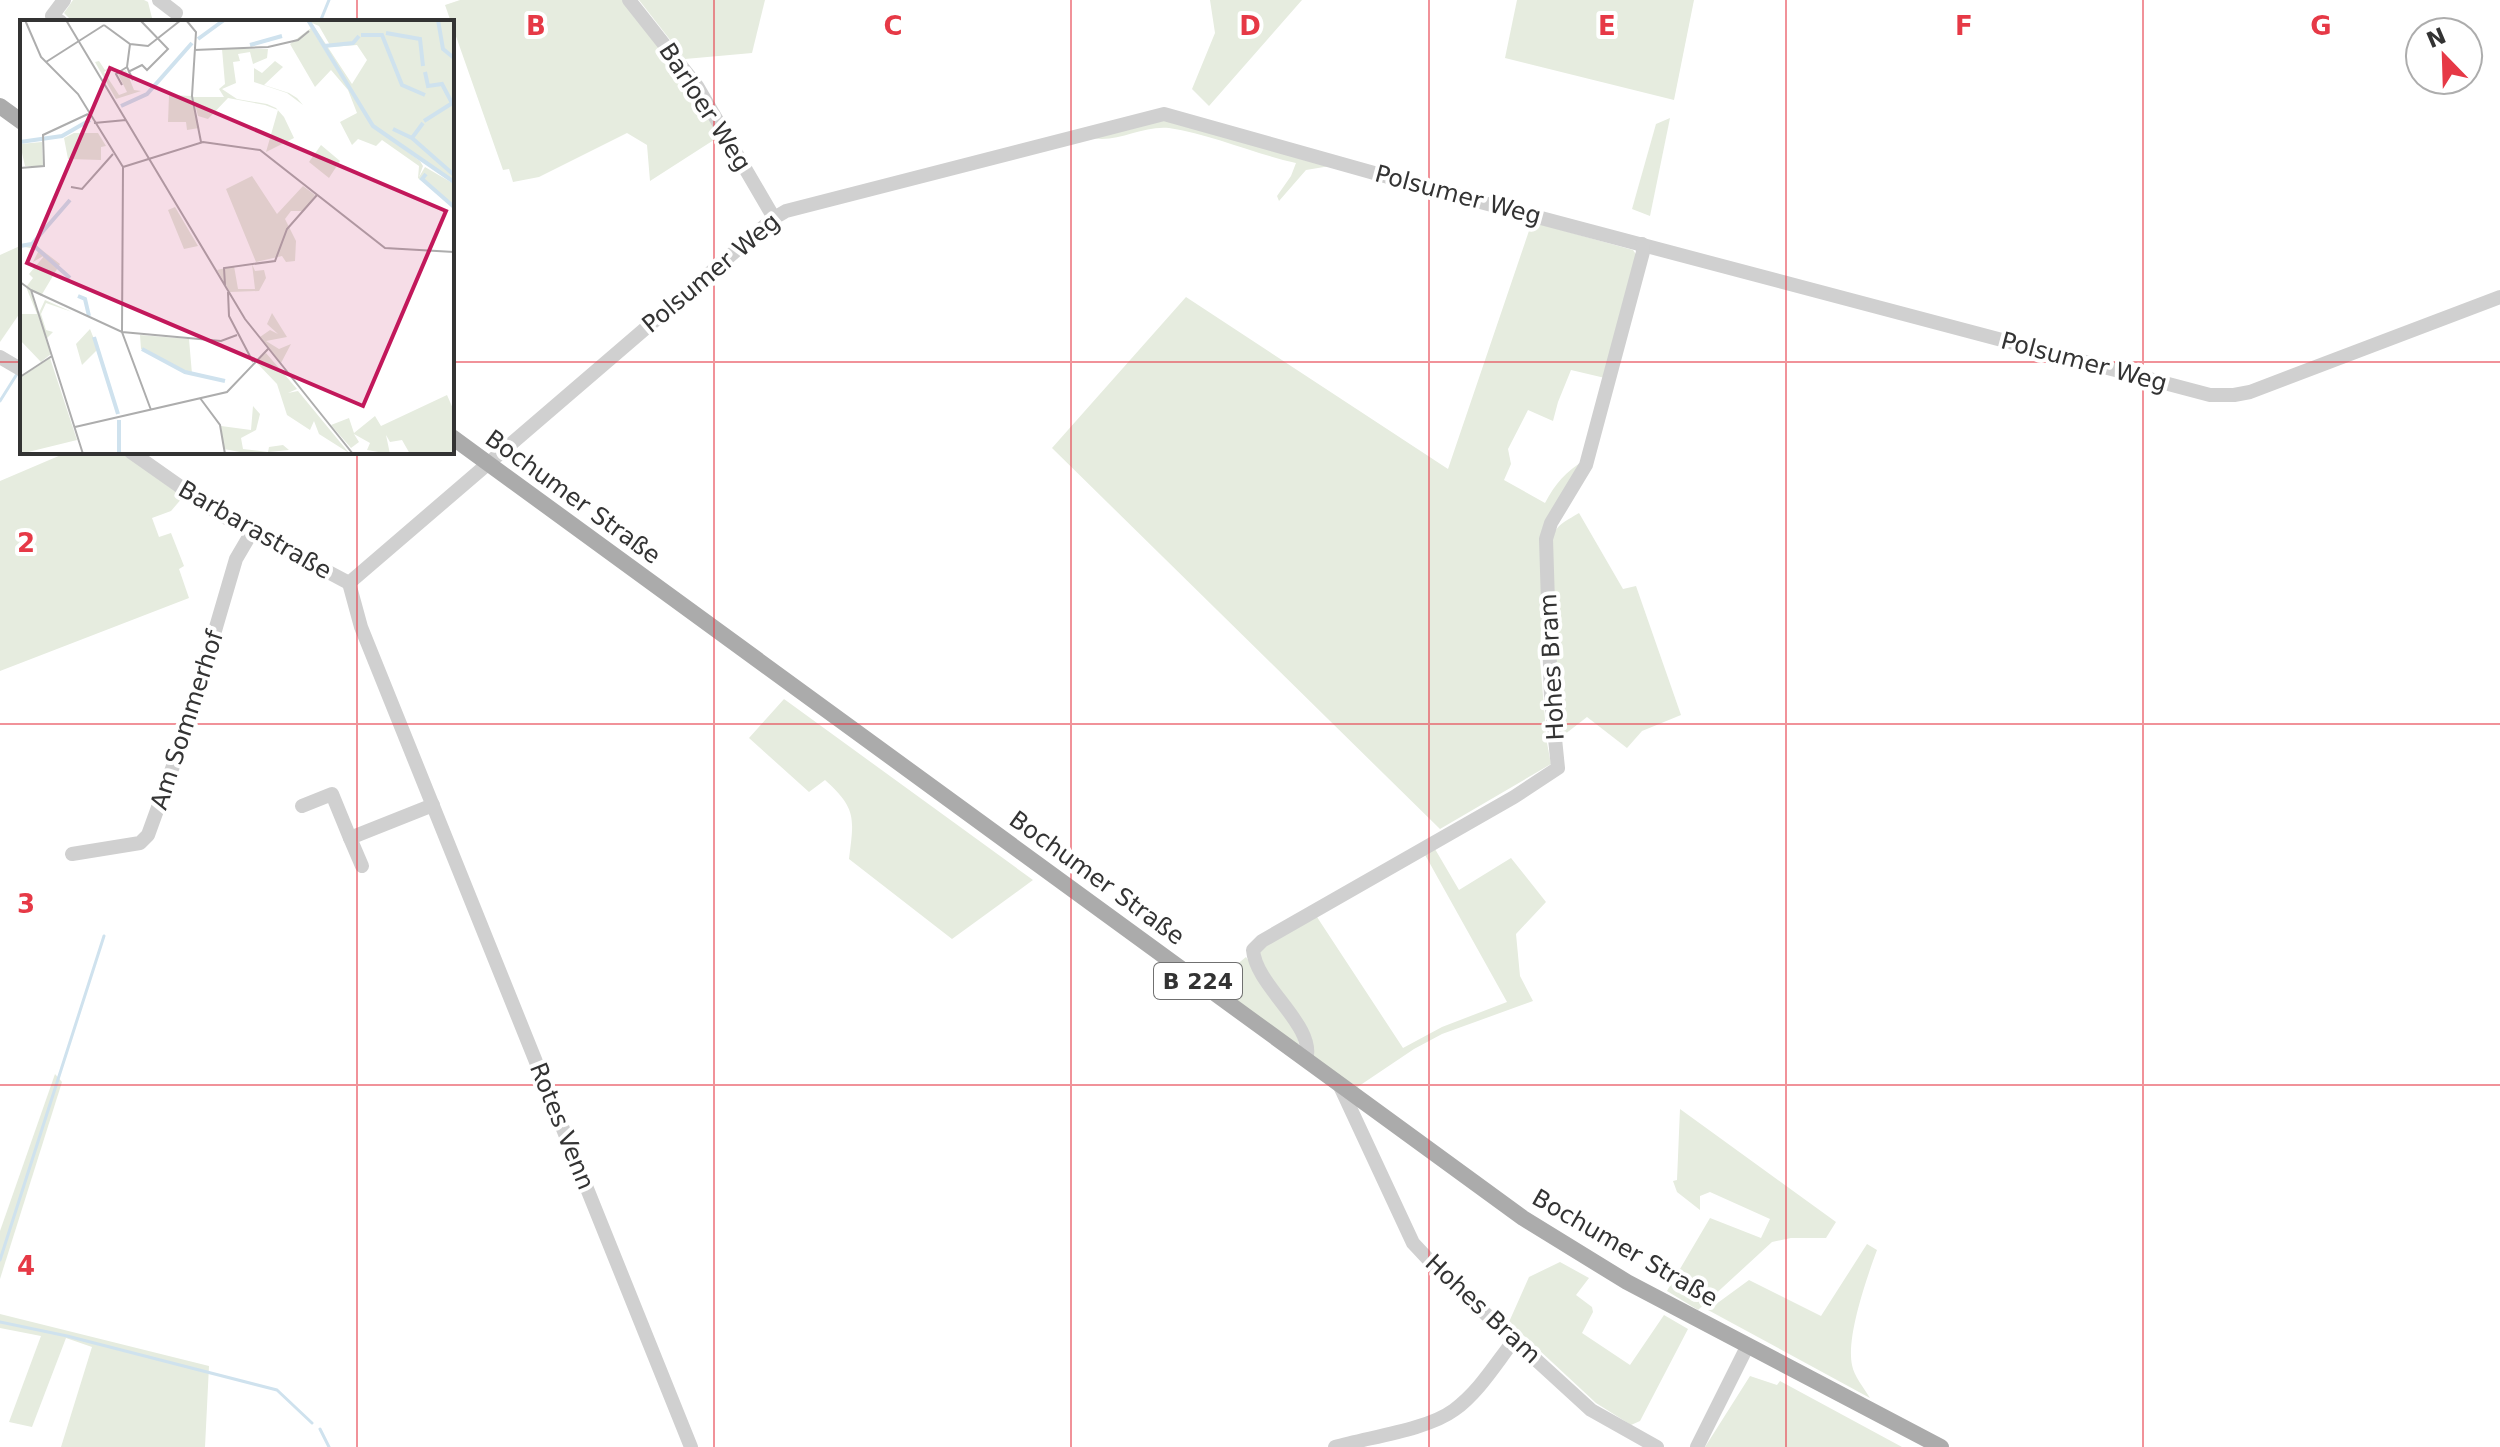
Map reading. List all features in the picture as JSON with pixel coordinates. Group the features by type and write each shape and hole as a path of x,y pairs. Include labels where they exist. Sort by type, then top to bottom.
{"main road":[{"path":"0,106 20,121"},
{"name":"Bochumer Straße","path":"454,438 1523,1218 1627,1282 1941,1447"}],"street":[{"path":"58,20 52,16 64,0"},
{"path":"159,0 176,13"},
{"name":"Barloer Weg","path":"629,0 697,86 774,218"},
{"name":"Polsumer Weg","path":"487,463 786,211 1164,114 2031,349 2218,396 2250,392 2500,297"},
{"name":"Hohes Bram","path":"1306,1060 1305,1040 1298,1025 1254,965 1253,950 1262,941 1514,797 1558,768 1551,699 1546,539 1551,523 1586,465 1643,252 1642,244"},
{"name":"Barbarastraße","path":"134,454 219,514 349,583 487,463"},
{"name":"Am Sommerhof","path":"72,854 140,843 148,835 185,733 236,559 253,530"},
{"name":"Rotes Venn","path":"349,583 361,627 691,1447"},
{"path":"302,806 332,794 362,866"},
{"path":"350,838 433,805"},
{"name":"Hohes Bram","path":"1339,1084 1413,1243 1442,1274 1591,1410 1657,1447"},
{"path":"1335,1447 1432,1421 1452,1412 1467,1400 1515,1339"},
{"path":"1697,1447 1748,1345"}],"shaded area":[{"path":"73,0 144,0 148,2 152,20 71,20 64,13"},
{"path":"460,0 623,0 691,85 720,136 650,181 647,145 627,133 539,177 513,182 509,169 503,170 454,31 454,20 450,20 445,5"},
{"path":"639,0 765,0 752,53 685,59"},
{"path":"1210,0 1302,0 1209,106 1192,89 1215,33"},
{"path":"1517,0 1694,0 1674,100 1505,58"},
{"path":"1670,118 1650,216 1632,209 1656,124"},
{"path":"1172,119 1330,166 1306,170 1279,201 1277,196 1296,163 1169,128 1149,129 1108,139 1089,137"},
{"path":"1532,222 1633,250 1637,256 1605,378 1571,370 1553,421 1528,410 1508,449 1511,464 1504,480 1545,503 1562,478 1585,460 1544,532 1540,660 1551,764 1440,829 1052,448 1186,297 1448,469"},
{"path":"20,246 20,313 0,342 0,255"},
{"path":"63,454 124,454 183,497 171,511 152,518 159,537 171,533 184,566 179,569 189,598 0,671 0,481"},
{"path":"1579,513 1623,589 1636,586 1681,715 1642,731 1627,748 1587,717 1560,738 1549,553 1557,528"},
{"path":"784,699 1033,880 952,939 849,859 851,815 843,799 825,780 809,792 749,738"},
{"path":"1435,849 1459,890 1511,858 1546,902 1516,934 1520,976 1533,1001 1442,1034 1356,1088 1311,1056 1257,965 1257,952 1315,914 1403,1048 1442,1027 1507,1002 1424,853"},
{"path":"1246,957 1295,1026 1299,1044 1296,1045 1213,984"},
{"path":"55,1074 62,1082 0,1279 0,1231"},
{"path":"1680,1109 1836,1222 1826,1238 1791,1238 1772,1242 1698,1310 1667,1291 1710,1218 1761,1238 1770,1219 1710,1192 1700,1196 1700,1210 1677,1192 1673,1181 1677,1180"},
{"path":"1867,1244 1877,1250 1858,1307 1851,1353 1855,1373 1870,1398 1708,1310 1749,1280 1821,1316"},
{"path":"1560,1262 1589,1278 1576,1295 1592,1307 1593,1312 1582,1333 1630,1365 1664,1315 1688,1329 1640,1421 1631,1425 1596,1403 1509,1322 1529,1277"},
{"path":"0,1314 209,1366 205,1447 61,1447 92,1347 66,1338 32,1427 9,1422 41,1336 0,1328"},
{"path":"1750,1376 1777,1385 1780,1381 1902,1447 1705,1447"}],"waterway":[{"path":"321,20 329,0"},
{"path":"0,401 17,374"},
{"path":"0,1260 104,936"},
{"path":"0,1322 277,1390 312,1423"},
{"path":"320,1429 329,1447"}]}
